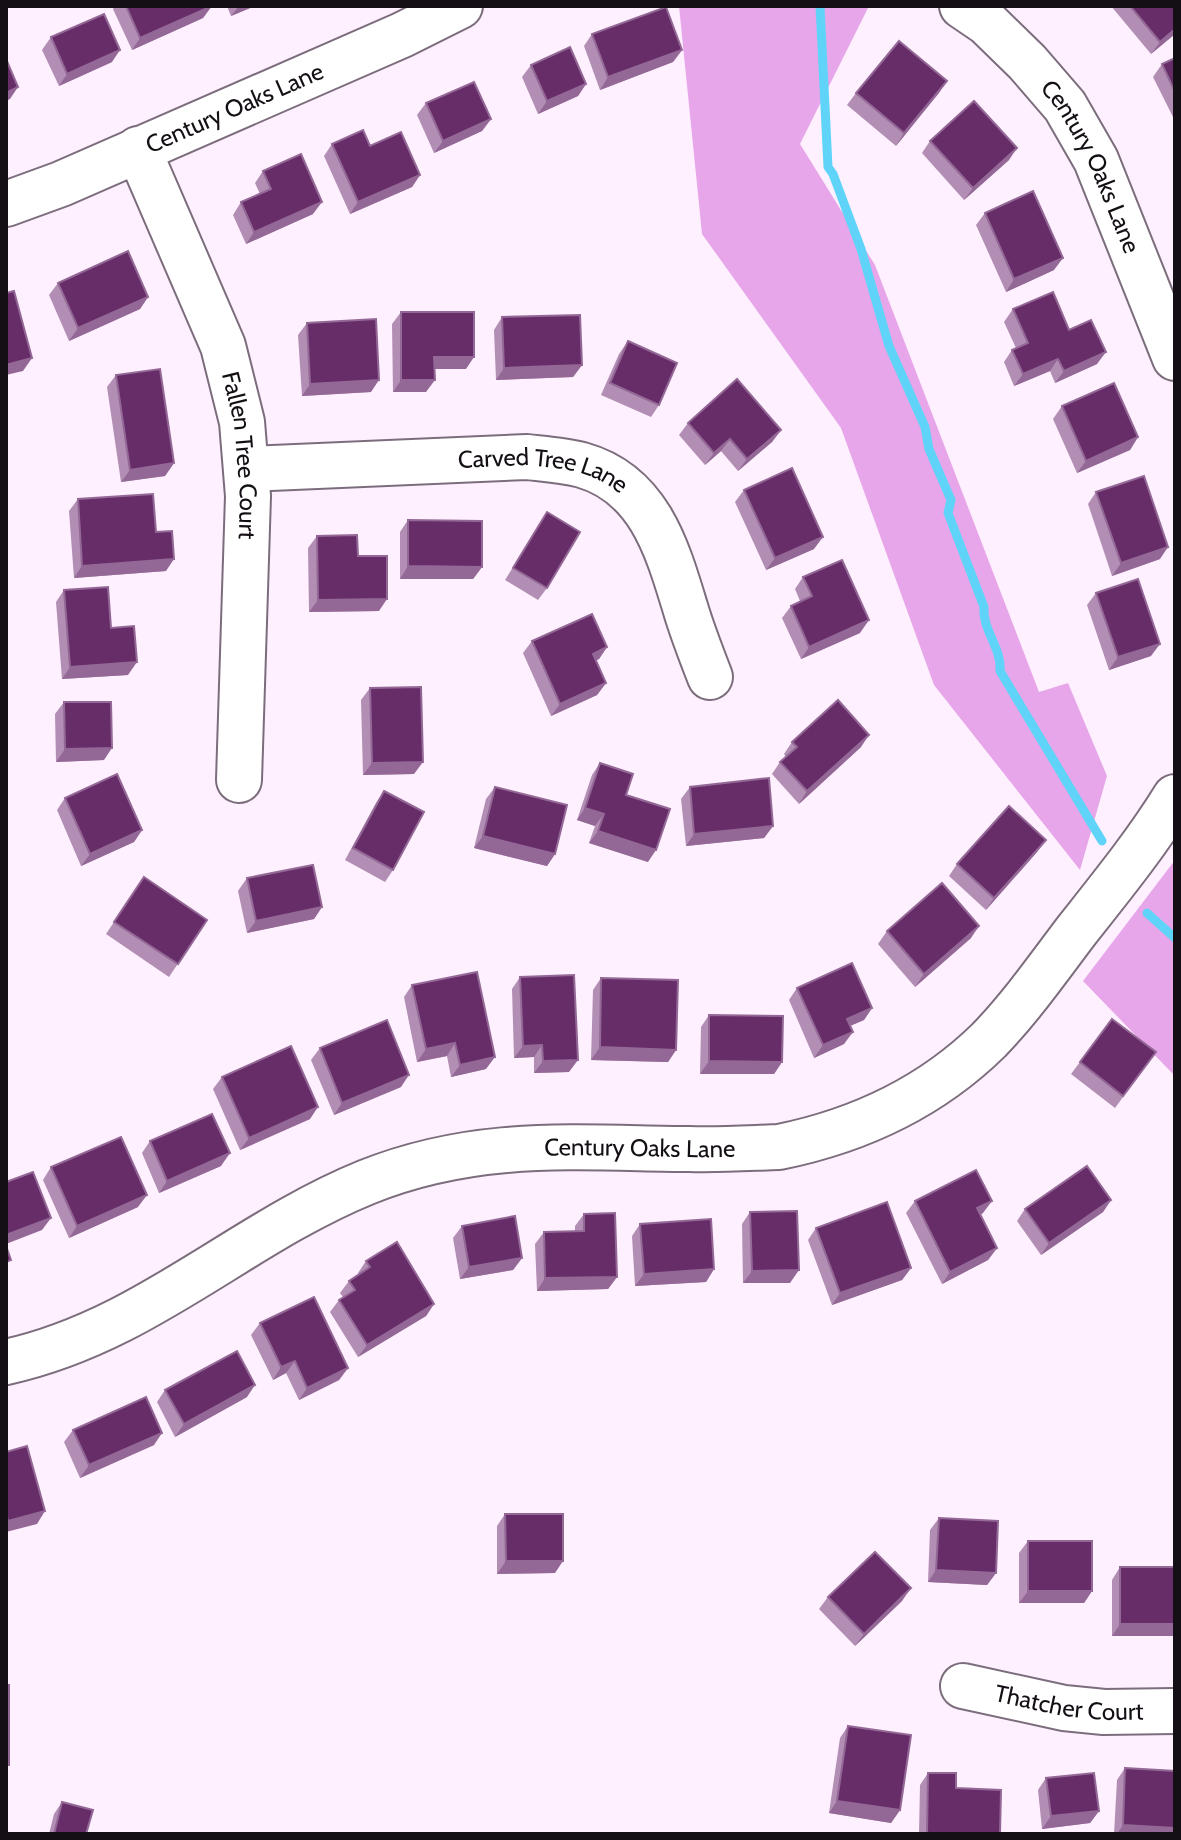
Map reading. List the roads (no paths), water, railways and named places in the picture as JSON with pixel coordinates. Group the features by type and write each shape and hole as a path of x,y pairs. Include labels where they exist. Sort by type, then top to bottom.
{"street":[{"name":"Century Oaks Lane","path":"6,204 61,184 402,35 460,6"},
{"name":"Century Oaks Lane","path":"962,6 987,23 1027,62 1065,106 1096,160 1170,331"},
{"name":"Fallen Tree Court","path":"138,149 223,346 242,422 247,469 239,780"},
{"name":"Carved Tree Lane","path":"247,469 527,457 586,466 621,487 650,514 666,545 710,677"},
{"name":"Century Oaks Lane","path":"6,1362 90,1336 144,1310 331,1197 434,1159 505,1148 779,1147 816,1140 870,1121 934,1085 989,1039 1025,998 1156,828 1175,797"},
{"name":"Thatcher Court","path":"963,1686 1064,1708 1104,1712 1175,1711"}],"waterway":[{"path":"820,6 828,167 861,249 889,346 925,427 929,449 951,500 948,513 984,607 1000,671 1102,841"},
{"path":"1147,913 1175,938"}]}
